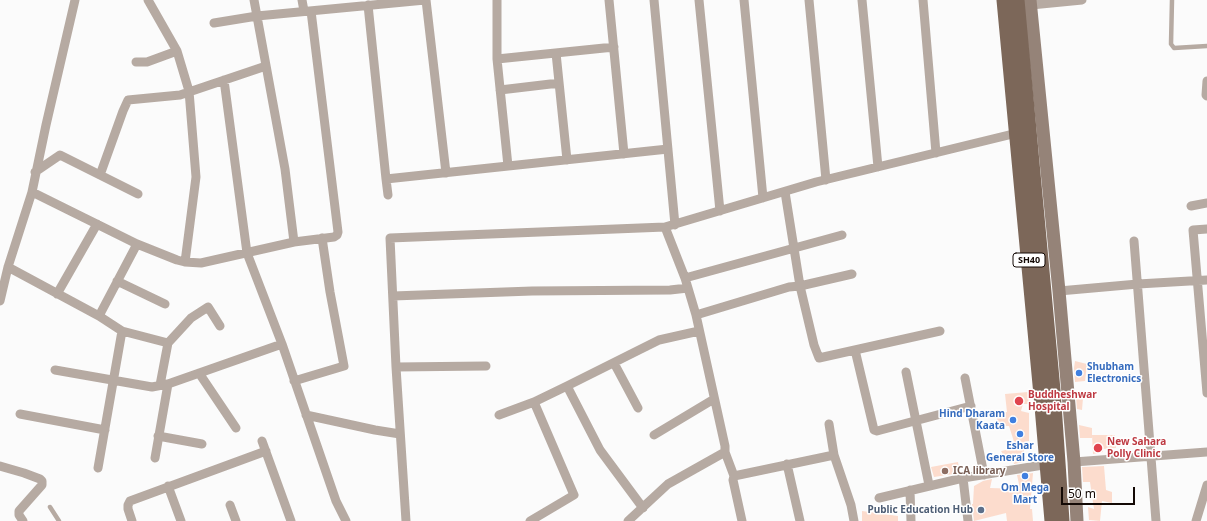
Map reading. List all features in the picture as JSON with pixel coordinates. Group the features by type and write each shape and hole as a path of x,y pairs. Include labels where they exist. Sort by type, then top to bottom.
{"main road":[{"name":"SH40","path":"1004,0 1013,134 1043,411 1052,521"},
{"name":"SH40","path":"1026,2 1062,521"}],"street":[{"path":"0,300 8,267 32,192 35,172 75,0"},
{"path":"148,0 177,51 189,91 196,177 185,262"},
{"path":"254,0 285,169 294,242"},
{"path":"32,192 137,244 185,262 201,263 294,242 334,237 337,235 338,232 308,11 302,0"},
{"path":"214,23 257,16 426,0 446,173"},
{"path":"497,0 496,59 508,166"},
{"path":"609,0 624,154"},
{"path":"654,0 668,150 670,226 696,315 725,446 725,452 734,476 733,480 742,521"},
{"path":"699,0 720,211"},
{"path":"744,0 763,198"},
{"path":"809,0 826,180"},
{"path":"862,0 878,167"},
{"path":"923,0 936,153"},
{"path":"997,0 1013,134 1017,195 1043,465 1046,521"},
{"path":"1026,2 1082,0"},
{"path":"368,5 388,194"},
{"path":"496,59 614,47"},
{"path":"136,62 147,62 177,51"},
{"path":"556,53 567,160"},
{"path":"100,175 128,100 180,95 266,66"},
{"path":"224,80 247,253 282,344 336,501 346,521"},
{"path":"1207,81 1207,96"},
{"path":"500,90 559,83"},
{"path":"406,521 396,367 390,238 670,226 826,180 1013,134"},
{"path":"1037,144 1059,291 1074,462 1076,521"},
{"path":"386,179 668,150"},
{"path":"35,172 60,155 138,194"},
{"path":"784,192 800,286 814,345 819,358 940,331"},
{"path":"1191,206 1207,203"},
{"path":"57,294 97,224"},
{"path":"1207,229 1193,230 1203,280 1207,393"},
{"path":"686,278 842,235"},
{"path":"294,380 344,366 330,292 322,238"},
{"path":"1134,241 1156,521"},
{"path":"99,316 137,244"},
{"path":"8,267 99,316 122,331 168,343"},
{"path":"696,315 789,287 800,286 852,274"},
{"path":"1059,291 1203,280"},
{"path":"117,281 164,304"},
{"path":"393,296 532,291 670,290 688,288"},
{"path":"155,458 168,343 191,318 208,307 220,326"},
{"path":"98,468 122,331"},
{"path":"499,415 534,402 659,340 699,331"},
{"path":"54,370 152,387 164,385 282,344"},
{"path":"855,350 874,430 877,431 971,406"},
{"path":"614,363 638,408"},
{"path":"396,367 486,366"},
{"path":"906,372 929,485"},
{"path":"199,373 236,428"},
{"path":"966,378 984,475"},
{"path":"567,386 600,450 643,508"},
{"path":"654,435 714,399"},
{"path":"530,521 574,495 534,402"},
{"path":"20,414 105,430"},
{"path":"306,415 400,434"},
{"path":"829,424 834,455 851,505 854,521"},
{"path":"158,436 202,444"},
{"path":"262,441 290,521"},
{"path":"132,521 128,509 130,501 266,451"},
{"path":"628,521 668,484 725,452"},
{"path":"1074,462 1207,452"},
{"path":"734,476 834,455"},
{"path":"787,464 800,521"},
{"path":"879,498 963,478 1043,465"},
{"path":"0,466 30,475 42,481 42,485 19,511 19,515 23,521"},
{"path":"963,478 968,521"},
{"path":"1196,521 1207,485"},
{"path":"168,486 180,521"},
{"path":"910,490 911,521"},
{"path":"230,505 236,521"}],"lane":[{"path":"1172,0 1171,44 1174,48 1207,46"},
{"path":"50,507 59,521"}],"building":[{"name":"Shubham Electronics","path":"1075,361 1087,364 1085,381 1075,382"},
{"path":"1028,392 1029,404 1023,404 1021,411 1029,413 1029,441 1024,442 1024,462 1014,464 1013,460 1007,461 1001,451 1016,448 1009,426 999,426 996,414 1007,412 1005,394"},
{"path":"1076,397 1083,398 1082,410 1077,409"},
{"path":"1079,425 1092,428 1092,438 1080,438"},
{"path":"1092,435 1115,435 1116,448 1103,449 1103,452 1093,454"},
{"name":"ICA library","path":"958,462 960,473 934,477 931,467"},
{"path":"1104,466 1106,490 1112,492 1112,503 1102,501 1100,521 1089,520 1088,507 1094,509 1090,482 1083,482 1082,467"},
{"path":"1033,473 1030,509 1032,509 1033,521 1007,521 1006,513 974,521 972,504 974,486 983,481 992,479 990,488 1020,489 1017,475"},
{"path":"862,511 898,516 898,521 862,521"}],"place":[{"name":"Shubham Electronics","path":"1079,373"},
{"name":"Buddheshwar Hospital","path":"1019,401"},
{"name":"Hind Dharam Kaata","path":"1013,420"},
{"name":"Eshar General Store","path":"1020,434"},
{"name":"New Sahara Polly Clinic","path":"1098,448"},
{"name":"ICA library","path":"945,471"},
{"name":"Om Mega Mart","path":"1025,476"},
{"name":"Public Education Hub","path":"981,510"}]}
